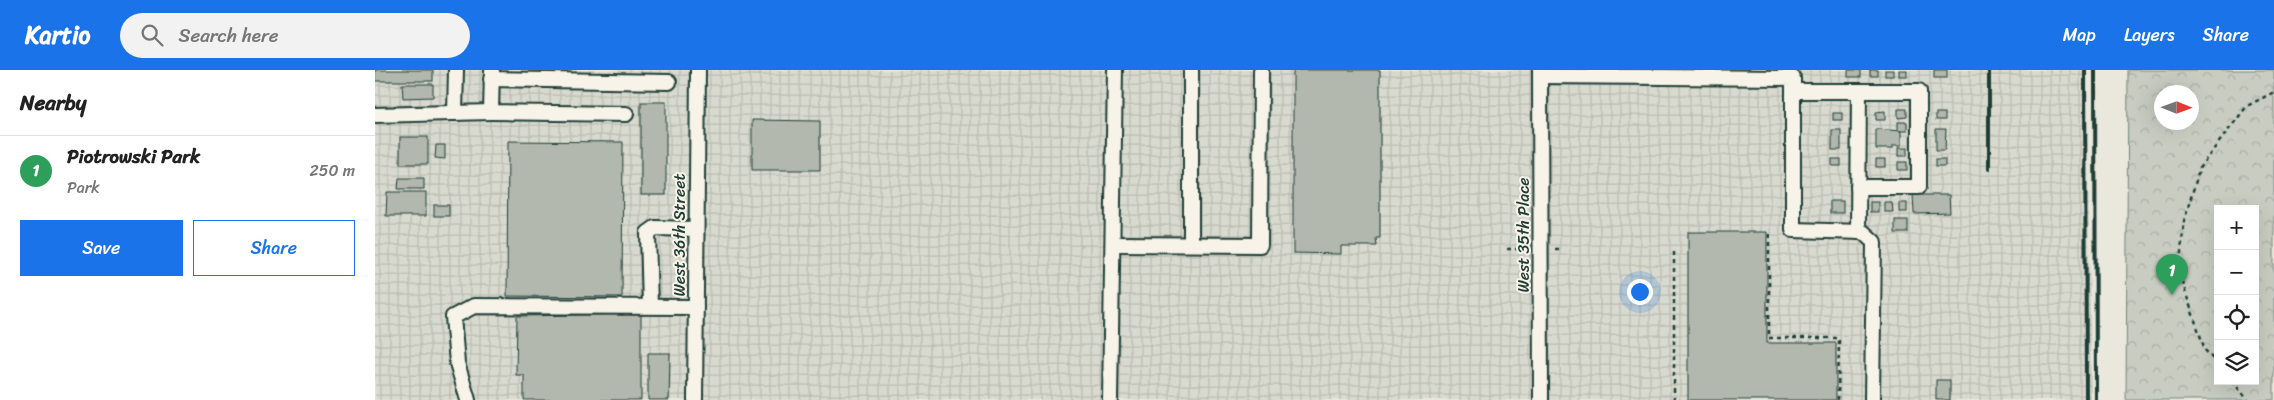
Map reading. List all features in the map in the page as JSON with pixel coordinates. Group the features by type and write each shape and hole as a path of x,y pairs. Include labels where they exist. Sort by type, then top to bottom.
{"street":[{"path":"455,113 456,70"},
{"name":"West 36th Street","path":"695,400 698,70"},
{"path":"1110,400 1115,70"},
{"path":"1191,70 1191,244"},
{"path":"1113,244 1260,245 1261,70"},
{"path":"1540,73 1793,78 1793,230 1863,232 1873,242 1872,400"},
{"name":"West 35th Place","path":"1540,73 1541,400"},
{"path":"491,112 491,75 669,82"},
{"path":"1793,91 1919,91 1919,186 1858,187"},
{"path":"1858,232 1859,91"},
{"path":"375,115 491,112 626,114"},
{"path":"650,306 648,233 655,228 697,229"},
{"path":"468,400 457,363 453,317 474,306 696,306"}],"path":[{"path":"2214,360 2205,350 2179,273 2184,221 2201,167 2247,106 2274,92"},
{"path":"1769,234 1769,338 1839,338 1838,400"},
{"path":"1674,400 1675,248"},
{"path":"1507,249 1523,249"},
{"path":"1555,249 1563,249"},
{"path":"2235,385 2247,400"}],"shaded area":[{"path":"375,70 2087,70 2091,400 375,400"}],"green space":[{"path":"2128,70 2274,70 2274,400 2126,400"}],"building":[{"path":"375,70 433,70 433,81 375,81"},
{"path":"1293,70 1380,70 1380,238 1376,238 1377,246 1341,246 1341,254 1293,253"},
{"path":"1848,70 1861,70 1861,77 1848,77"},
{"path":"1870,70 1878,70 1878,76 1870,76"},
{"path":"1885,70 1893,70 1893,76 1885,76"},
{"path":"1899,70 1907,70 1907,76 1899,76"},
{"path":"1934,70 1947,70 1947,78 1934,78"},
{"path":"402,84 433,84 433,97 403,98"},
{"path":"641,102 666,102 666,195 641,195"},
{"path":"1898,109 1907,109 1907,117 1898,118"},
{"path":"1885,111 1885,120 1876,120 1876,112"},
{"path":"1833,113 1842,113 1842,120 1833,120"},
{"path":"1936,113 1945,113 1945,120 1936,120"},
{"path":"752,120 820,121 820,170 752,170"},
{"path":"1898,122 1907,122 1907,131 1898,131"},
{"path":"1876,129 1901,131 1901,146 1893,146 1893,149 1876,149"},
{"path":"1936,129 1946,129 1945,150 1936,150"},
{"path":"1832,130 1841,130 1841,150 1832,150"},
{"path":"400,137 428,137 428,164 400,164"},
{"path":"508,141 623,142 622,297 507,296"},
{"path":"436,145 445,145 445,159 435,158"},
{"path":"1898,148 1907,148 1907,156 1898,156"},
{"path":"1832,159 1841,159 1841,166 1832,166"},
{"path":"1876,159 1885,159 1885,167 1876,167"},
{"path":"1936,159 1945,159 1945,166 1936,166"},
{"path":"1898,162 1907,162 1907,170 1898,170"},
{"path":"399,178 424,178 424,189 398,189"},
{"path":"387,192 426,192 426,216 386,216"},
{"path":"1913,195 1949,195 1950,213 1914,214"},
{"path":"1830,201 1843,201 1843,213 1830,213"},
{"path":"1870,202 1878,202 1878,212 1870,212"},
{"path":"1884,202 1892,202 1893,212 1884,212"},
{"path":"1899,203 1907,203 1907,212 1899,212"},
{"path":"434,205 449,205 449,216 434,216"},
{"path":"1895,220 1908,220 1908,233 1895,233"},
{"path":"1688,232 1767,232 1767,343 1836,343 1836,400 1688,400"},
{"path":"641,314 641,400 524,400 524,375 516,375 517,316"},
{"path":"648,353 670,353 669,400 648,400"},
{"path":"1936,380 1950,380 1950,400 1936,400"}],"railway":[{"path":"1989,70 1989,169"},
{"path":"2085,70 2086,400"},
{"path":"2095,70 2096,400"}],"place":[{"name":"Piotrowski Park","path":"2172,295"}]}
